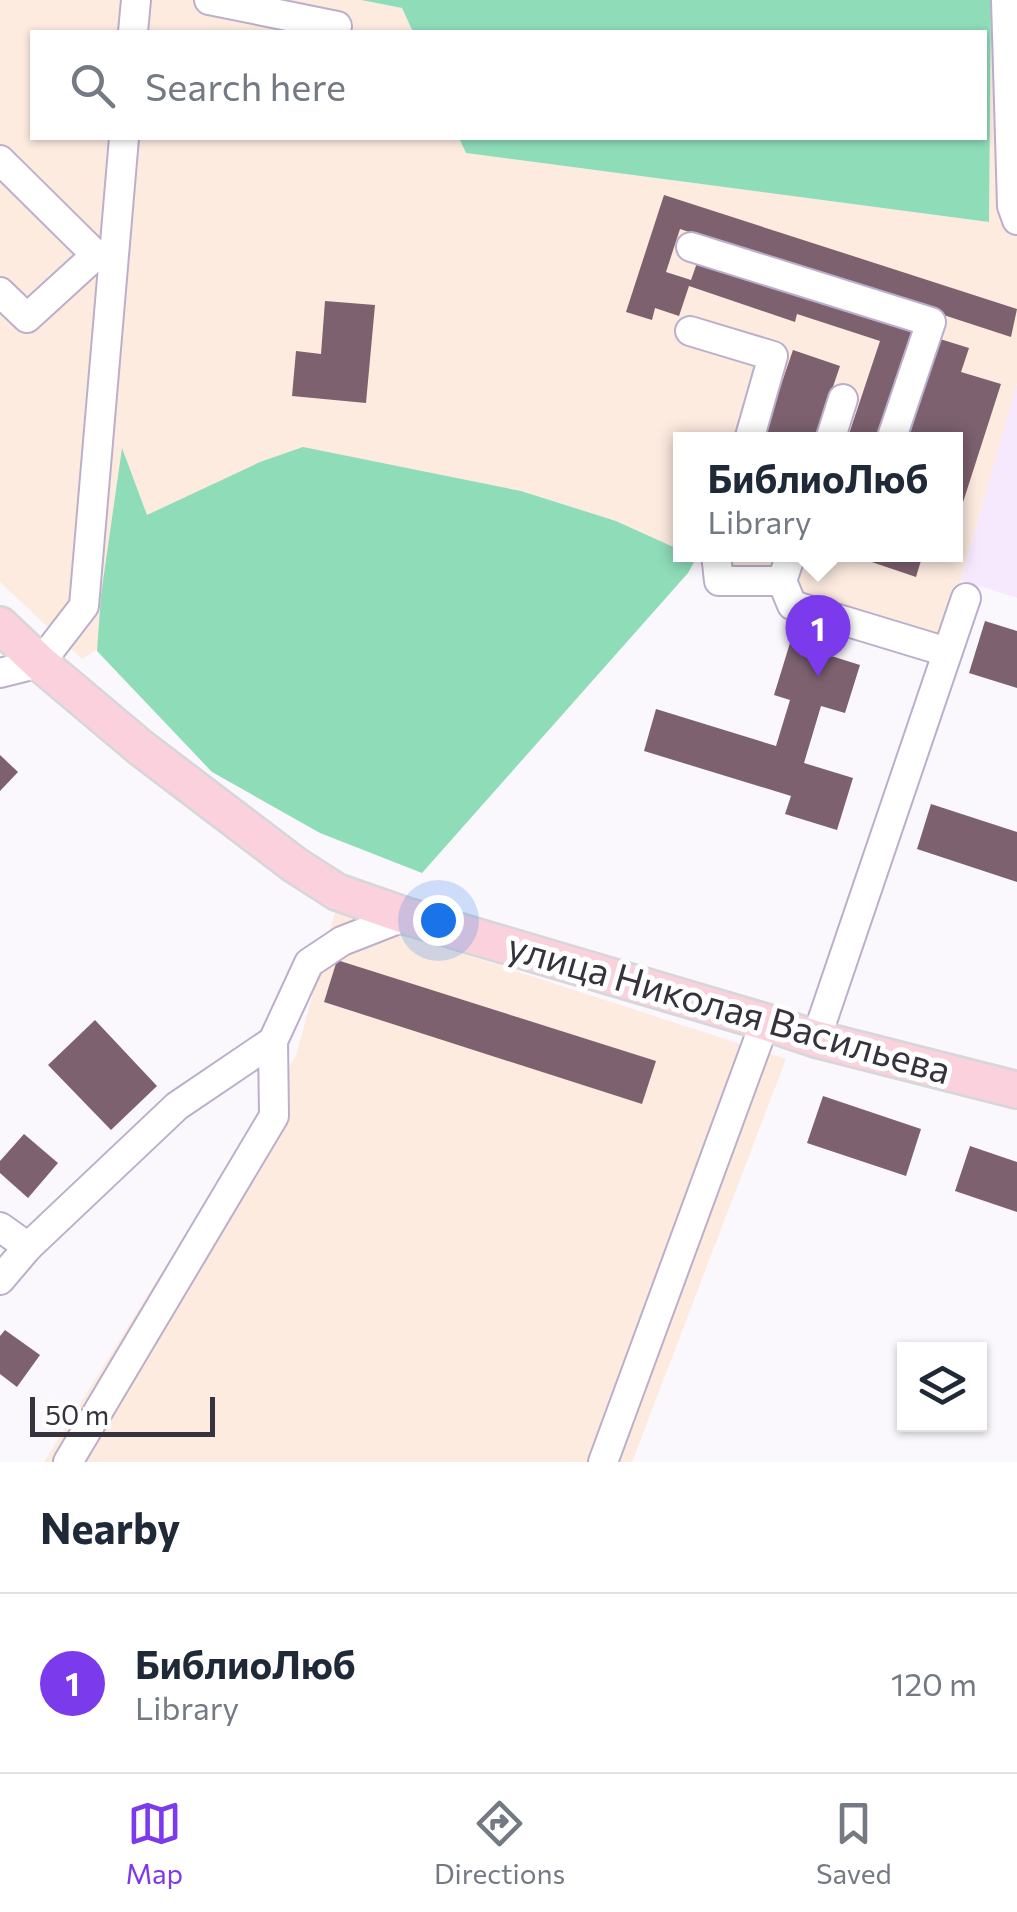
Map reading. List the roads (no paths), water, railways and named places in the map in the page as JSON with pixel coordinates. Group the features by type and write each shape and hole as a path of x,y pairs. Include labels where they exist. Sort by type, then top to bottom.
{"main road":[{"name":"улица Николая Васильева","path":"0,625 141,748 295,865 337,892 816,1039 1017,1090"}],"street":[{"path":"133,30 136,0"},
{"path":"209,0 338,26"},
{"path":"1006,0 1012,206 1017,220"},
{"path":"0,673 40,663 84,606 124,140"},
{"path":"0,160 96,255 27,318 0,292"},
{"path":"691,247 931,322 894,432"},
{"path":"690,331 773,356 751,432"},
{"path":"833,432 843,399"},
{"path":"717,562 719,580 786,568 792,605 947,652"},
{"path":"816,1039 966,598"},
{"path":"68,1462 274,1116 273,1041 309,963 342,940 406,916"},
{"path":"604,1462 766,1022"},
{"path":"0,1280 28,1248 177,1106 273,1041"},
{"path":"0,1227 28,1248"}],"place":[{"name":"БиблиоЛюб","path":"818,677"}]}
